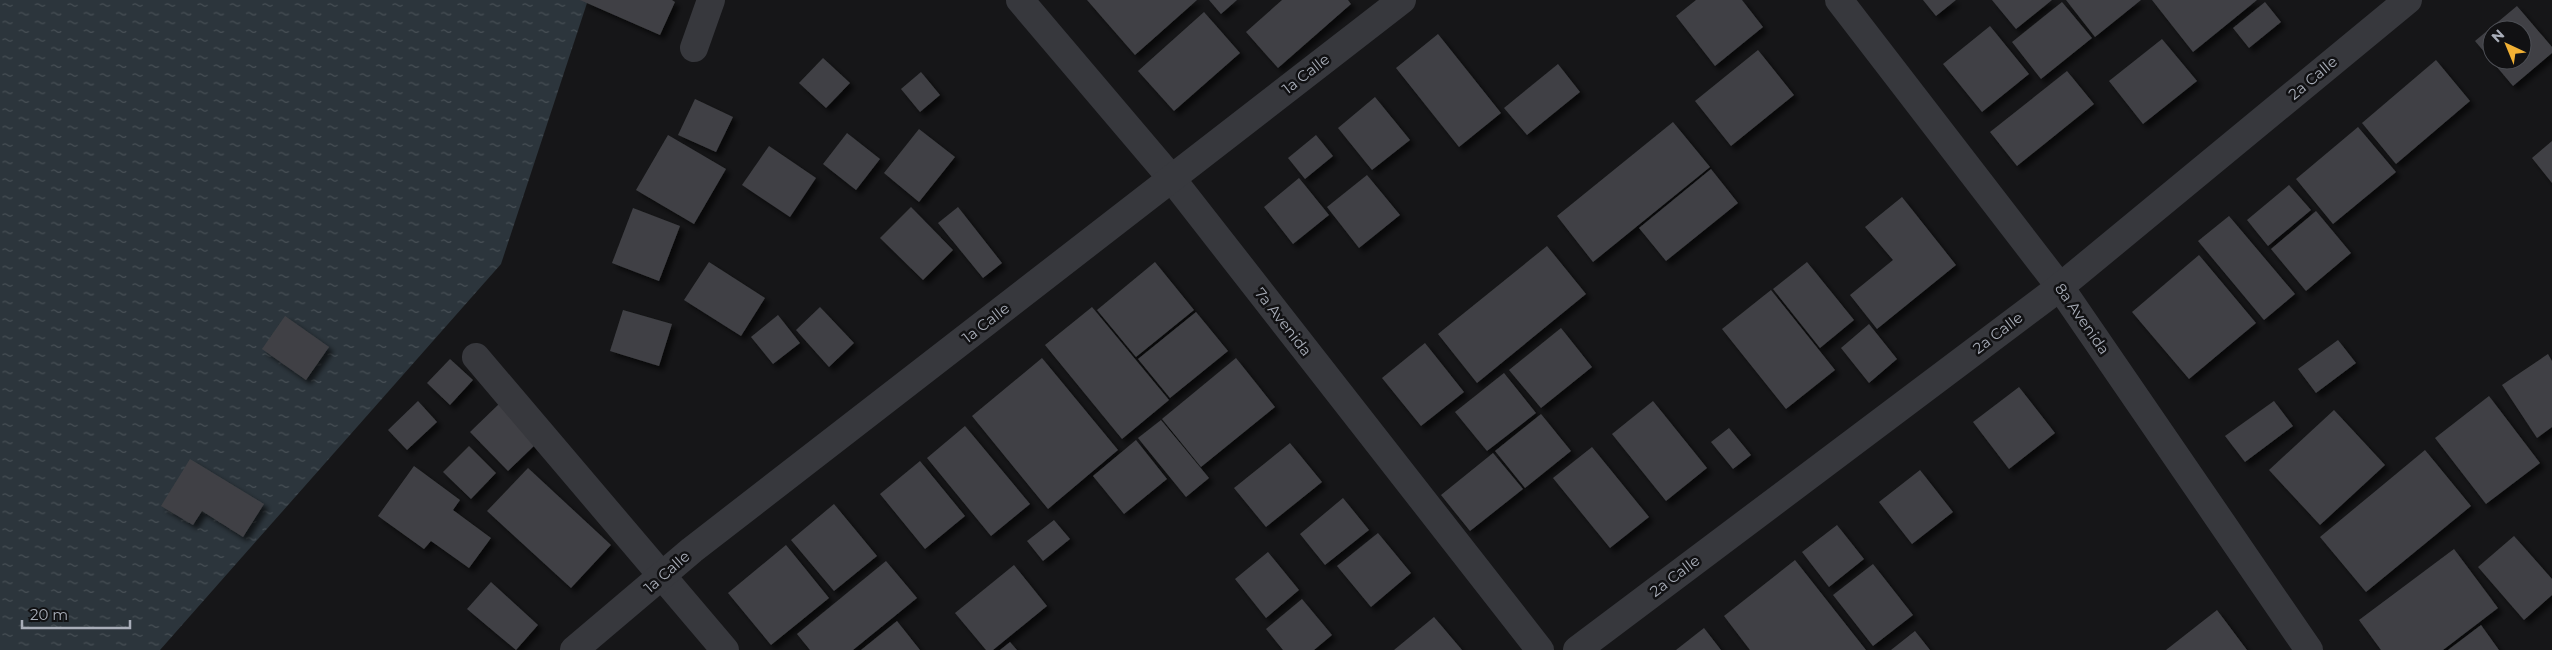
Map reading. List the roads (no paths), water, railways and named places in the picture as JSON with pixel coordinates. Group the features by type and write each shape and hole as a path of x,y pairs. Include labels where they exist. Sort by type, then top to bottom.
{"street":[{"path":"694,48 711,0"},
{"name":"7a Avenida","path":"1020,0 1172,179 1540,650"},
{"name":"1a Calle","path":"574,650 700,544 1402,0"},
{"name":"8a Avenida","path":"1839,0 2060,287 2309,650"},
{"name":"2a Calle","path":"1577,650 2060,287 2408,0"},
{"path":"476,357 664,575 725,650"}],"water":[{"path":"0,0 588,0 501,264 160,650 0,650"}]}
